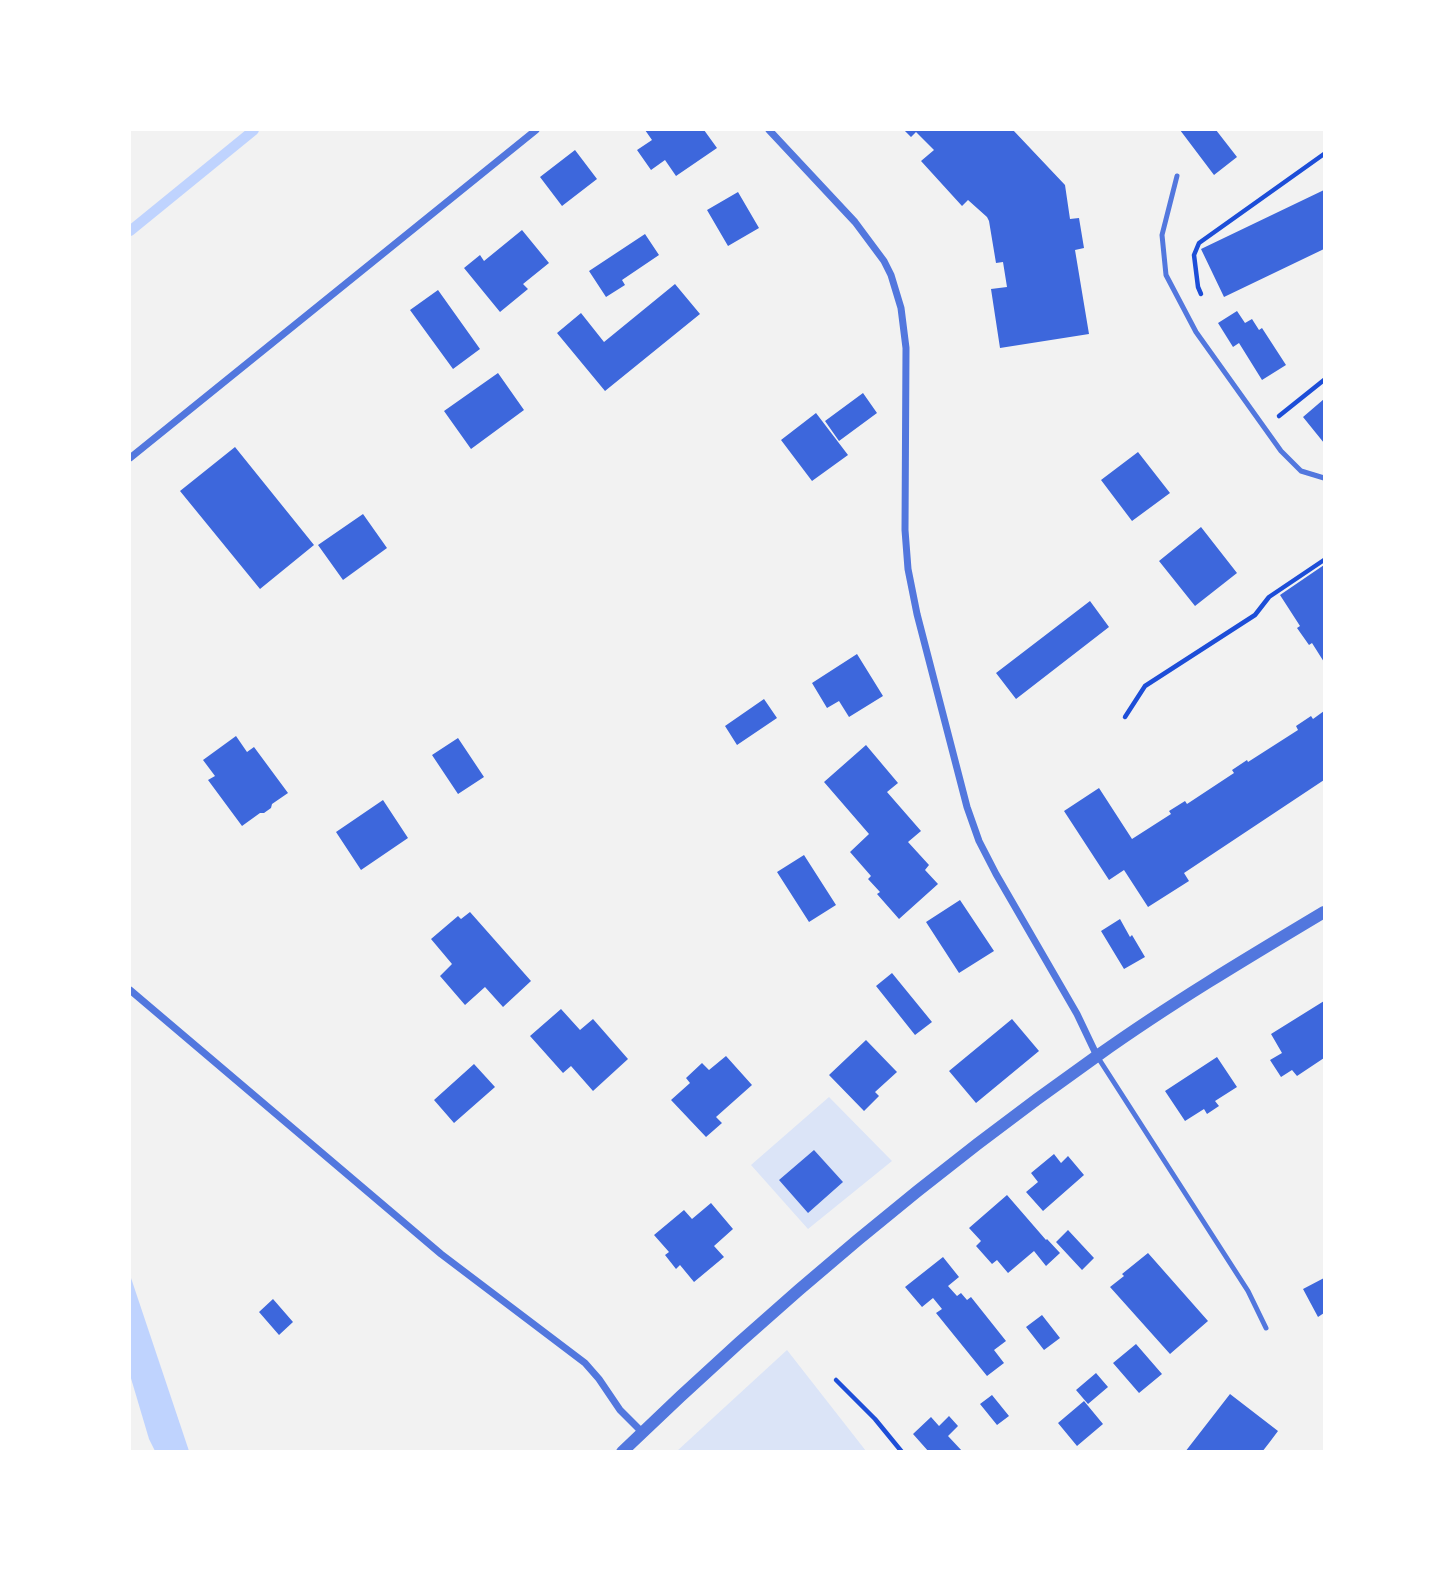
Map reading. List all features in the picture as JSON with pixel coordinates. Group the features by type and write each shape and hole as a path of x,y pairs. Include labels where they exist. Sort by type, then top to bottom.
{"street":[{"path":"130,458 536,130"},
{"path":"769,130 855,222 891,275 901,308 906,348 905,530 908,569 967,807 979,841 996,874 1072,1006 1097,1056"},
{"path":"622,1451 713,1366 874,1227 959,1158 1097,1056 1217,977 1325,912"},
{"path":"130,990 441,1254 585,1363 620,1410 642,1432"}],"lane":[{"path":"1177,176 1162,235 1166,275 1196,332 1281,451 1301,471 1325,478"},
{"path":"1097,1056 1248,1291 1266,1328"}],"path":[{"path":"1202,296 1198,287 1194,255 1199,243 1325,154"},
{"path":"1265,428 1325,380"},
{"path":"1125,717 1145,686 1255,615 1269,597 1325,560"},
{"path":"836,1380 876,1419 902,1451"}],"shaded area":[{"path":"829,1097 892,1161 808,1229 751,1165"},
{"path":"787,1350 866,1451 677,1451"}],"water":[{"path":"130,1275 189,1451 155,1451 149,1439 130,1375"}],"building":[{"path":"645,130 704,130 717,148 676,176 665,160 651,170 637,150 652,140"},
{"path":"904,130 1013,130 1065,185 1070,219 1079,218 1084,248 1075,250 1089,334 1000,348 991,289 1007,287 1003,262 996,263 989,221 968,200 962,206 921,161 934,150 916,132 911,137"},
{"path":"1180,130 1216,130 1237,157 1214,175"},
{"path":"575,150 597,179 562,206 540,177"},
{"path":"1324,190 1324,249 1224,297 1201,249"},
{"path":"738,192 759,228 728,246 707,210"},
{"path":"522,230 549,263 523,284 528,289 500,312 464,268 480,255 484,261"},
{"path":"645,234 659,255 622,280 625,285 606,297 589,271"},
{"path":"675,284 700,314 605,391 557,333 581,313 604,342"},
{"path":"438,290 480,349 453,369 410,310"},
{"path":"1237,311 1245,323 1252,319 1259,330 1262,328 1286,365 1262,380 1239,343 1233,347 1218,323"},
{"path":"498,373 524,410 471,449 444,411"},
{"path":"863,393 877,413 839,441 825,421"},
{"path":"1324,399 1324,443 1303,417"},
{"path":"816,413 848,455 812,481 781,440"},
{"path":"235,447 314,545 260,589 180,491"},
{"path":"1138,452 1170,493 1132,521 1101,480"},
{"path":"363,514 387,548 343,580 318,545"},
{"path":"1201,527 1237,573 1195,606 1159,561"},
{"path":"1324,565 1324,662 1312,643 1309,645 1297,628 1300,626 1280,595"},
{"path":"1090,601 1109,627 1016,699 996,673"},
{"path":"857,654 883,696 849,717 839,701 827,708 812,683"},
{"path":"764,699 777,718 737,745 725,726"},
{"path":"1324,711 1324,780 1184,873 1189,881 1148,907 1124,870 1109,880 1064,811 1099,788 1132,839 1171,814 1169,811 1185,801 1187,804 1234,773 1232,770 1247,760 1248,762 1298,730 1296,726 1311,716 1313,719"},
{"path":"236,736 247,752 254,747 288,793 272,804 271,808 242,826 208,780 215,776 203,760"},
{"path":"458,738 484,777 458,794 432,755"},
{"path":"866,745 898,783 887,792 921,831 908,842 929,865 925,870 938,884 899,919 877,894 880,892 868,879 871,876 850,852 869,834 824,782"},
{"path":"383,800 408,838 361,870 336,832"},
{"path":"804,855 836,905 809,922 777,872"},
{"path":"960,900 994,951 959,973 926,922"},
{"path":"470,912 531,981 503,1007 485,987 465,1005 440,976 452,964 431,939 458,916 461,919"},
{"path":"1120,919 1145,957 1124,969 1101,931"},
{"path":"892,973 932,1022 915,1035 876,986"},
{"path":"1324,1001 1324,1058 1297,1076 1292,1070 1281,1077 1270,1060 1282,1053 1271,1034"},
{"path":"561,1009 580,1030 593,1019 628,1059 593,1091 571,1066 563,1073 530,1036"},
{"path":"1012,1019 1039,1051 976,1103 949,1071"},
{"path":"866,1040 897,1072 875,1092 879,1096 864,1111 829,1075"},
{"path":"726,1056 752,1085 716,1117 722,1123 706,1137 671,1100 690,1083 686,1078 702,1063 709,1070"},
{"path":"1217,1057 1237,1087 1215,1101 1219,1106 1207,1114 1204,1109 1185,1121 1165,1091"},
{"path":"474,1064 495,1087 454,1123 434,1100"},
{"path":"814,1150 843,1182 808,1213 779,1180"},
{"path":"1054,1154 1061,1163 1068,1156 1084,1175 1043,1211 1026,1192 1038,1182 1031,1173"},
{"path":"1007,1195 1060,1253 1046,1266 1034,1251 1008,1273 997,1260 992,1264 976,1246 981,1241 969,1228"},
{"path":"711,1203 733,1229 714,1246 724,1257 694,1282 680,1265 676,1269 665,1255 669,1252 654,1235 684,1210 692,1219"},
{"path":"1068,1230 1094,1258 1082,1270 1056,1242"},
{"path":"1148,1253 1208,1321 1170,1354 1110,1287"},
{"path":"943,1257 959,1277 948,1286 957,1296 961,1293 967,1300 971,1297 1006,1341 994,1350 1004,1363 987,1376 936,1313 942,1309 933,1298 922,1307 905,1287"},
{"path":"1324,1278 1324,1313 1318,1317 1303,1289"},
{"path":"273,1299 293,1322 279,1335 259,1312"},
{"path":"1042,1315 1060,1338 1044,1350 1026,1327"},
{"path":"1136,1344 1162,1374 1139,1393 1113,1363"},
{"path":"1096,1373 1108,1387 1088,1404 1076,1390"},
{"path":"1230,1394 1278,1431 1269,1443 1262,1452 1185,1452"},
{"path":"992,1395 1009,1416 997,1425 980,1404"},
{"path":"1084,1401 1103,1424 1077,1446 1058,1423"},
{"path":"949,1416 958,1426 948,1436 963,1452 929,1452 913,1434 931,1417 939,1426"}],"waterway":[{"path":"130,231 254,130"}]}
